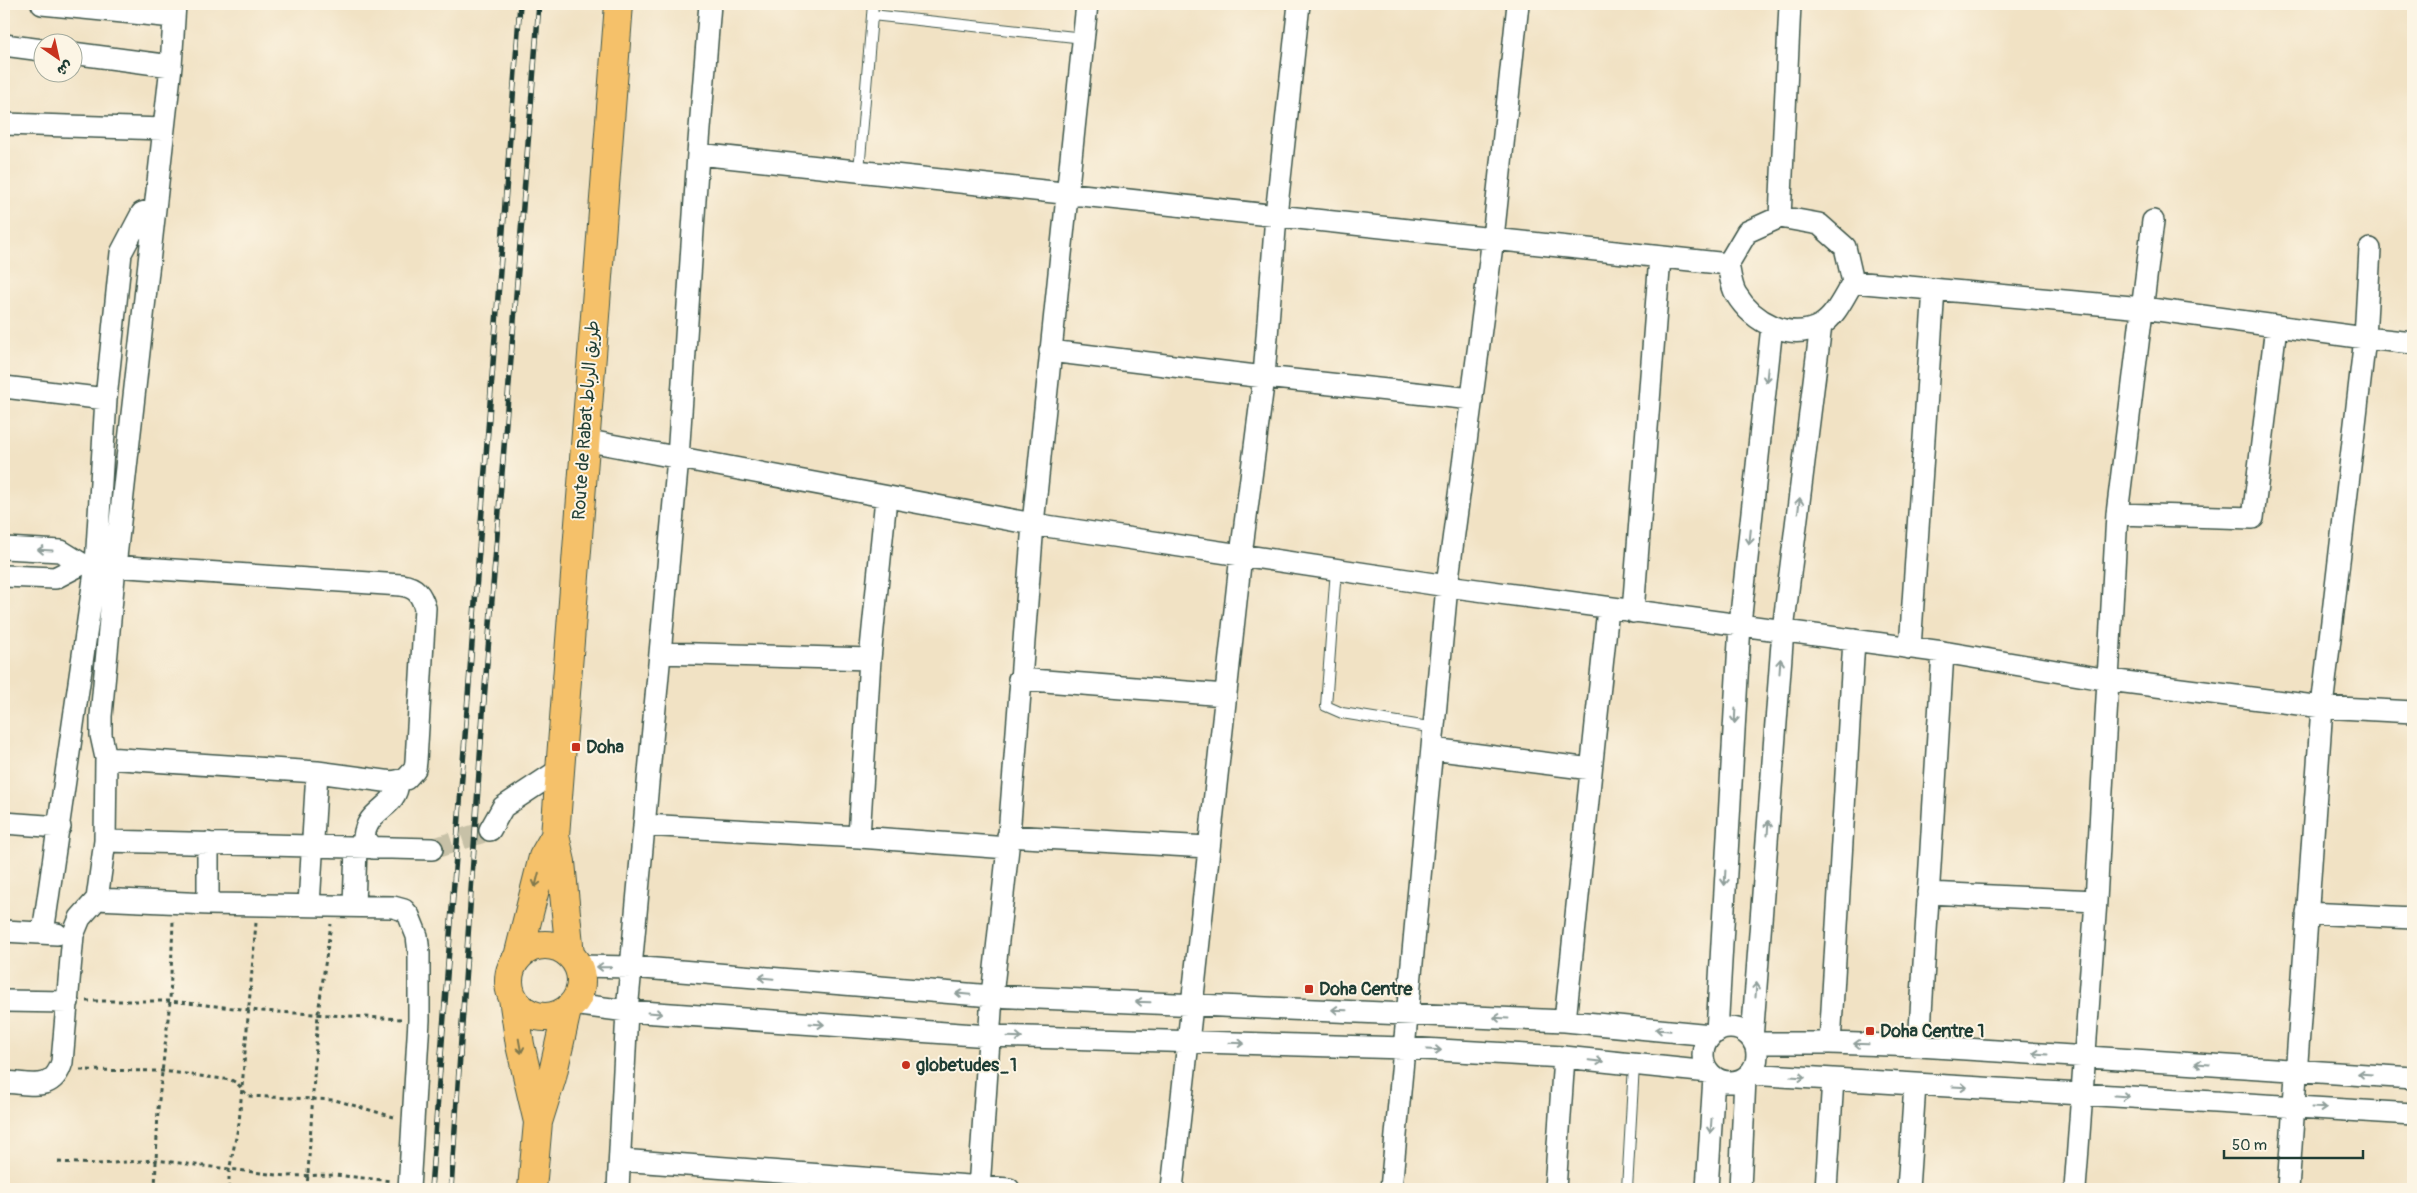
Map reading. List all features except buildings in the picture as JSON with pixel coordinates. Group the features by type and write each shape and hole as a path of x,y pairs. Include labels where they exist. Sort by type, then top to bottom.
{"main road":[{"name":"Route de Rabat طريق الرباط","path":"574,961 562,862 555,836 619,4"},
{"name":"Route de Rabat طريق الرباط","path":"518,957 543,857 555,836"},
{"path":"513,998 523,1010 536,1017 552,1017 569,1007 579,995 582,981 574,961 561,948 550,945 538,946 527,950 518,957 509,976 509,987 513,998 527,1081 538,1122"},
{"path":"532,1189 538,1122 552,1077 569,1007"}],"street":[{"path":"42,4 174,10 172,66 155,208 98,565 43,933"},
{"path":"618,1189 627,1011 662,653 678,458 710,4"},
{"path":"980,1188 992,996 1008,842 1019,680 1033,524 1088,4"},
{"path":"1172,1189 1225,695 1264,377 1276,215 1299,4"},
{"path":"1391,1189 1447,586 1493,238 1518,4"},
{"path":"1780,217 1790,4"},
{"path":"4,45 32,49"},
{"path":"82,54 172,66"},
{"path":"4,124 164,129"},
{"path":"698,154 1728,264"},
{"path":"4,1082 48,1084 53,1081 60,1070 73,935 80,918 97,899 105,841 106,758 101,735 98,565 106,399 121,253 142,213 155,208"},
{"path":"1780,217 1819,224 1845,247 1853,282 1836,310 1821,325 1793,333 1772,326 1756,316 1736,294 1728,264 1747,232 1780,217"},
{"path":"2075,1189 2096,901 2117,514 2153,221"},
{"path":"2288,1189 2322,706 2365,338 2370,249"},
{"path":"1633,612 1660,257"},
{"path":"1853,282 2143,308 2365,338 2413,342"},
{"path":"1910,648 1934,289"},
{"path":"1740,1189 1747,1076 1755,1065 1757,1054 1753,1041 1783,630 1821,325"},
{"path":"1714,1034 1740,624 1772,326"},
{"path":"2117,514 2253,518 2276,326"},
{"path":"1050,352 1472,399"},
{"path":"4,387 106,399"},
{"path":"584,440 1033,524 1447,586 1608,609 1740,624 1942,652 2109,680 2322,706 2413,712"},
{"path":"859,837 870,659 886,498"},
{"path":"4,548 61,551 98,565 391,584 414,588 419,593 425,608 416,761 411,774 406,779 398,782 317,772 106,758"},
{"path":"4,576 55,578 98,565"},
{"path":"1565,1021 1608,609"},
{"path":"1830,1043 1854,640"},
{"path":"1919,1046 1942,652"},
{"path":"662,653 870,659"},
{"path":"1019,680 1225,695"},
{"path":"1432,749 1591,769"},
{"path":"490,830 503,807 559,770"},
{"path":"309,906 317,772"},
{"path":"344,906 364,848 365,827 370,817 395,797 398,782"},
{"path":"4,823 60,827"},
{"path":"644,826 859,837 1208,846"},
{"path":"105,841 432,849"},
{"path":"208,843 208,904"},
{"path":"1928,893 2096,901"},
{"path":"97,899 208,904 393,907 404,910 409,916 417,936 419,953 419,1020 410,1187"},
{"path":"2307,913 2413,918"},
{"path":"4,930 73,935"},
{"path":"574,961 992,996 1565,1021 1714,1034"},
{"path":"4,1002 68,1002"},
{"path":"569,1007 990,1036 1405,1048 1564,1058 1712,1075 1730,1082 1747,1076 1833,1079 2413,1114"},
{"path":"1707,1189 1712,1075 1704,1063 1703,1053 1706,1043 1714,1034 1729,1028 1742,1031 1753,1041 1919,1046 2413,1078"},
{"path":"1556,1189 1564,1058"},
{"path":"1826,1189 1833,1079"},
{"path":"1908,1189 1915,1085"},
{"path":"620,1160 832,1182 1008,1189"}],"lane":[{"path":"859,171 873,4"},
{"path":"872,15 1084,38"},
{"path":"1336,569 1326,706 1342,713 1435,728"},
{"path":"1627,1189 1634,1065"}],"path":[{"path":"155,1189 155,1160 162,1071 170,1001 174,902"},
{"path":"229,1189 229,1170 239,1123 257,905"},
{"path":"307,1189 318,1013 344,906"},
{"path":"68,1002 111,1000 170,1001 247,1010 419,1020"},
{"path":"60,1070 162,1071 231,1080 237,1083 248,1096 335,1100 414,1122"},
{"path":"58,1162 98,1164 155,1160 286,1176 308,1175 370,1178 410,1187"}],"tunnel":[{"path":"432,849 490,830"}],"railway":[{"path":"431,1189 520,4"},
{"path":"451,1189 483,713 539,4"}],"place":[{"name":"Doha","path":"576,747"},
{"name":"Doha Centre","path":"1309,989"},
{"name":"Doha Centre 1","path":"1870,1031"},
{"name":"globetudes_1","path":"906,1065"}]}
